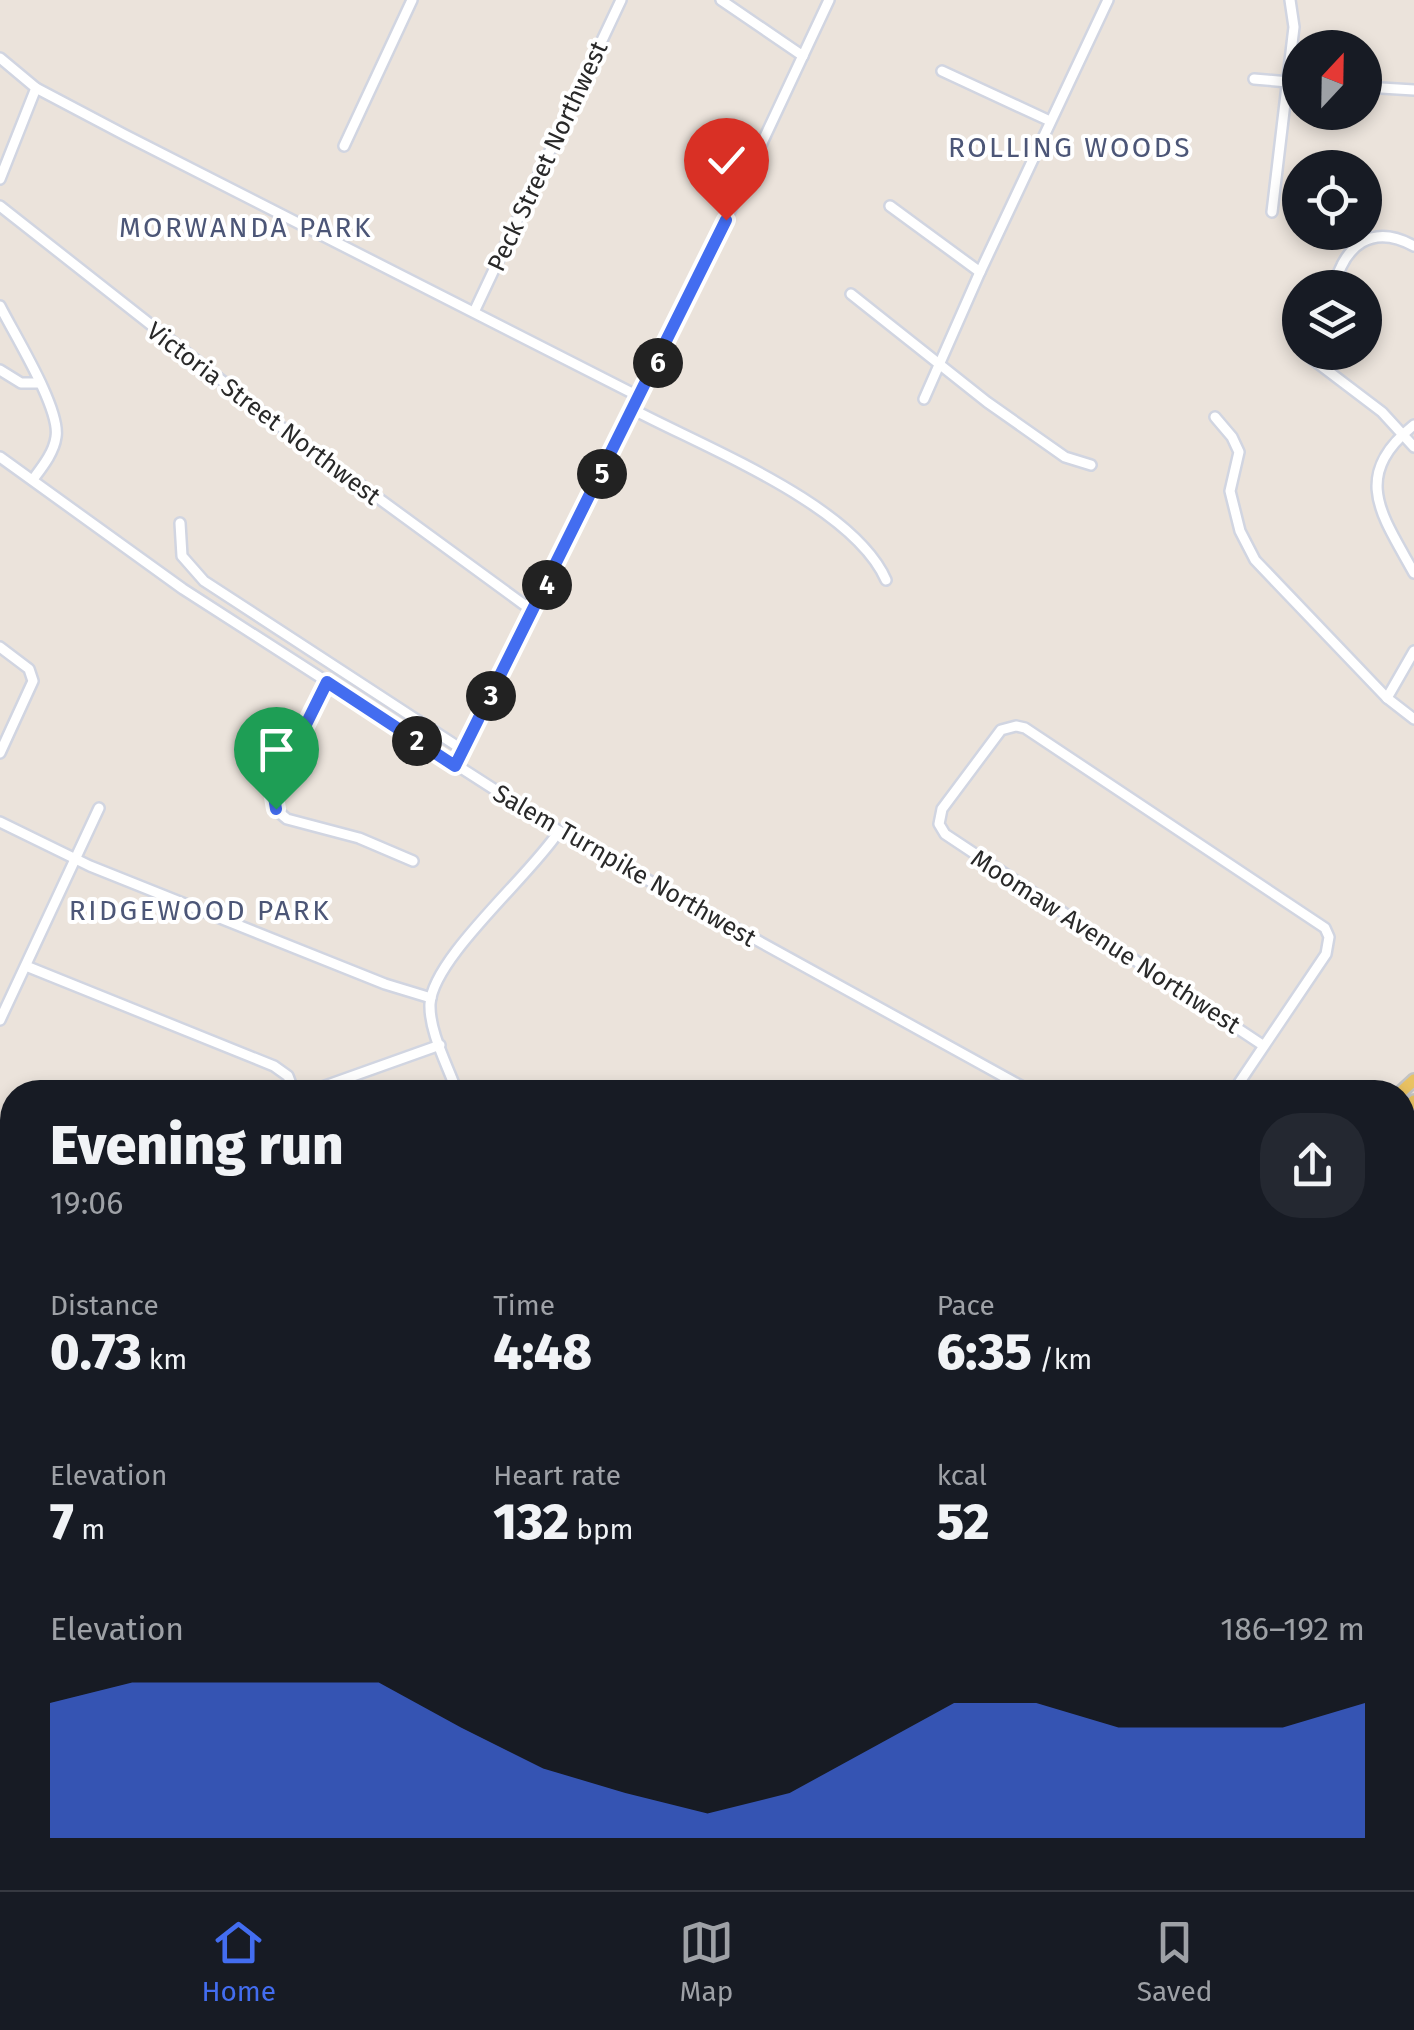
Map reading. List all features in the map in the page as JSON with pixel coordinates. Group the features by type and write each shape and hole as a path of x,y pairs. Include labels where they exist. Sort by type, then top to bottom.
{"street":[{"path":"344,146 412,0"},
{"name":"Peck Street Northwest","path":"474,312 621,0"},
{"path":"721,0 803,56"},
{"path":"455,766 634,410 829,0"},
{"path":"924,399 1108,0"},
{"path":"1290,0 1294,30"},
{"path":"0,58 36,88 640,397"},
{"path":"942,71 1050,121"},
{"path":"1254,79 1282,81"},
{"path":"0,179 36,88"},
{"path":"1382,88 1414,90"},
{"path":"1272,212 1282,130"},
{"name":"Victoria Street Northwest","path":"0,206 246,401 534,612"},
{"path":"890,206 980,272"},
{"path":"1340,270 1360,243 1389,237 1414,246"},
{"path":"851,294 951,376 1065,457 1091,465"},
{"path":"0,306 56,420 57,435 34,478"},
{"path":"0,370 21,382 40,383"},
{"path":"1332,370 1414,447"},
{"path":"634,410 822,510 870,554 886,580"},
{"path":"1215,417 1232,436 1239,452 1231,484 1234,511 1254,560 1387,698 1414,718"},
{"path":"1414,425 1381,465 1376,499 1384,522 1414,573"},
{"name":"Salem Turnpike Northwest","path":"0,457 162,574 559,832 1010,1080"},
{"path":"180,522 182,556 204,581 463,750"},
{"path":"0,647 29,669 32,681 0,754"},
{"path":"1387,698 1414,651"},
{"path":"327,682 273,791 276,809 292,821 359,838 412,861"},
{"name":"Moomaw Avenue Northwest","path":"1023,727 1320,923 1330,937 1326,954 1264,1046 948,836 939,824 942,809 1001,730 1023,727"},
{"path":"0,1020 99,808"},
{"path":"0,822 76,858 356,972 431,998"},
{"path":"453,1080 431,1017 431,998 440,975 559,832"},
{"path":"26,966 274,1066 290,1080"},
{"path":"342,1080 440,1045"},
{"path":"1241,1080 1264,1046"}],"district":[{"name":"ROLLING WOODS","path":"1070,147"},
{"name":"MORWANDA PARK","path":"246,227"},
{"name":"RIDGEWOOD PARK","path":"200,910"}],"route":[{"path":"276,809 272,798 278,777 327,682 455,766 726,220"}]}
